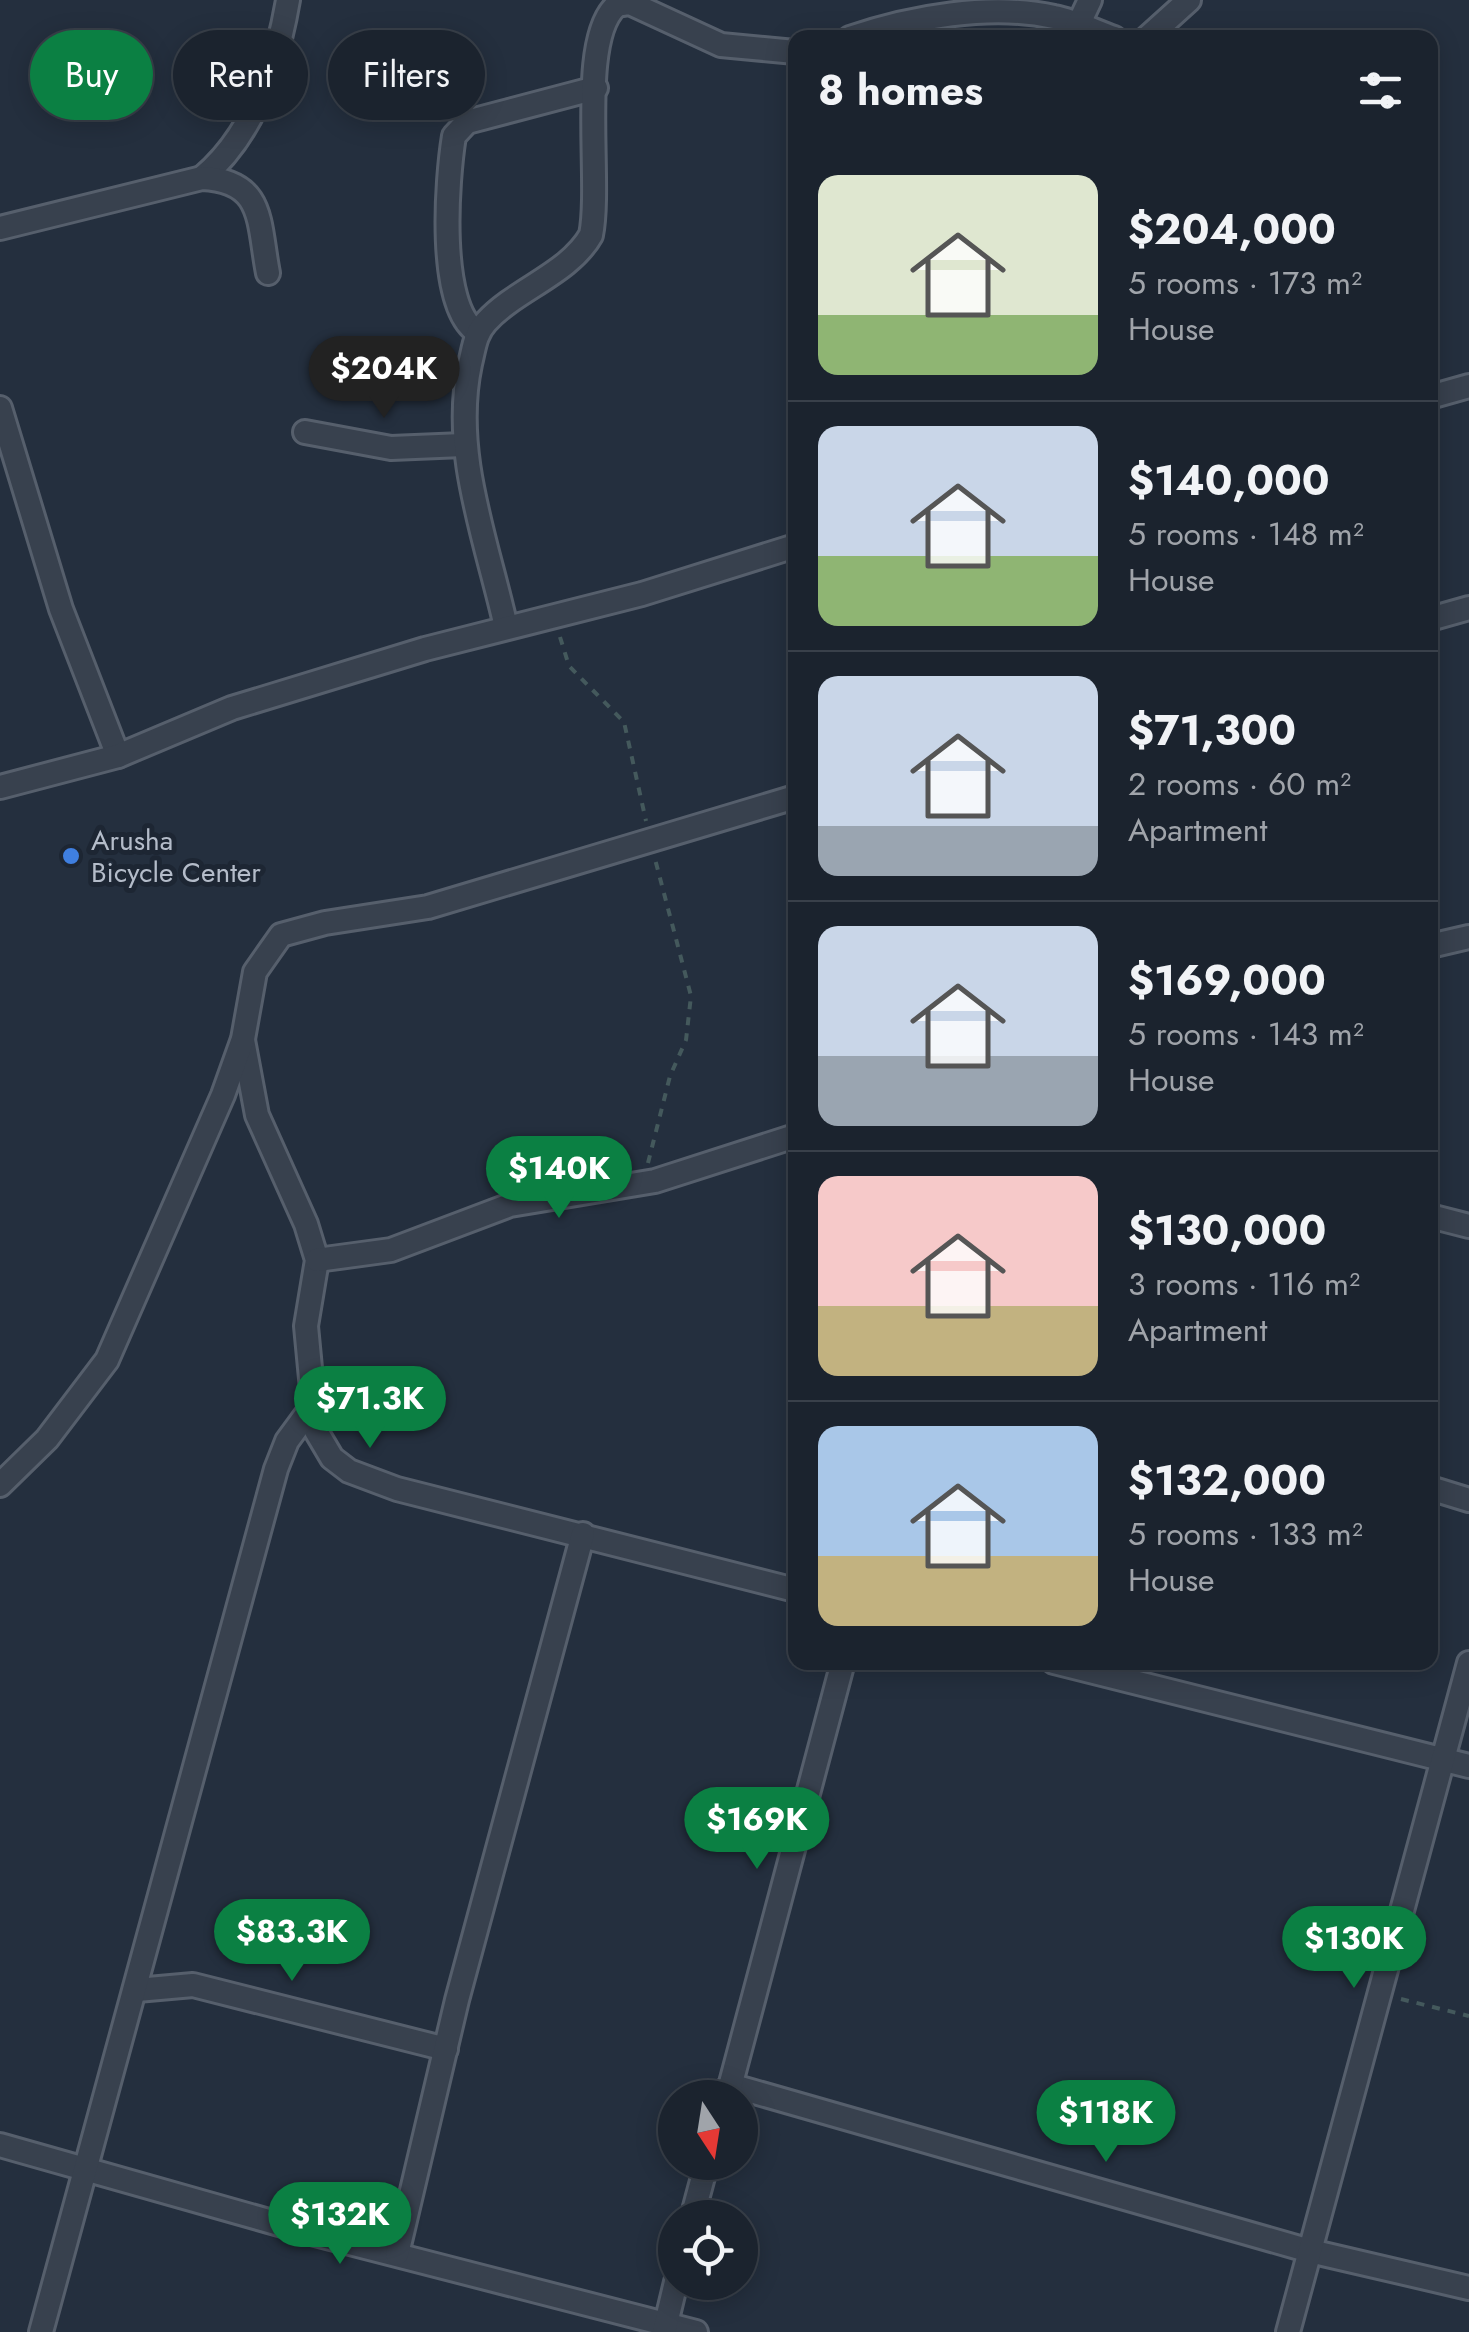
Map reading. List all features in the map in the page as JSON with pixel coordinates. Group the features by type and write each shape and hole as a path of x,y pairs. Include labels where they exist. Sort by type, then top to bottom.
{"street":[{"path":"202,178 227,157 263,90 288,0"},
{"path":"877,30 900,23 1035,14 1075,30 1090,0"},
{"path":"1153,30 1189,0"},
{"path":"506,627 463,445 466,385 477,332 490,318 575,256 592,234 602,24 614,2 630,4 721,45 788,51"},
{"path":"477,332 460,313 450,285 454,136 466,122 596,88"},
{"path":"0,228 202,178 240,186 252,197 268,273"},
{"path":"1438,395 1469,386"},
{"path":"0,408 61,608 118,756"},
{"path":"304,432 391,448 463,445"},
{"path":"0,787 118,756 232,708 788,548"},
{"path":"1438,617 1469,608"},
{"path":"0,1484 47,1440 107,1360 188,1181 243,1039 255,972 281,936 325,923 428,908 788,799"},
{"path":"1438,944 1469,938"},
{"path":"243,1039 257,1115 306,1224 317,1260 306,1326 312,1407 321,1443 349,1471 461,1508 583,1534 788,1588"},
{"path":"317,1260 391,1250 510,1205 655,1181 788,1138"},
{"path":"1438,1218 1469,1226"},
{"path":"41,2332 276,1469 287,1441 312,1407"},
{"path":"1438,1490 1469,1500"},
{"path":"397,2254 446,2050 583,1534"},
{"path":"1288,2332 1469,1663"},
{"path":"732,2080 841,1670"},
{"path":"1086,1670 1469,1766"},
{"path":"137,1990 194,1984 446,2050"},
{"path":"758,2099 1310,2251 1469,2288"},
{"path":"0,2144 666,2328 696,2332"},
{"path":"666,2328 672,2300"}],"path":[{"path":"556,617 569,666 624,722 650,842 691,996 686,1040 666,1090 648,1164 655,1181"},
{"path":"1380,1994 1469,2016"}],"place":[{"name":"Arusha Bicycle Center","path":"71,856"}]}
